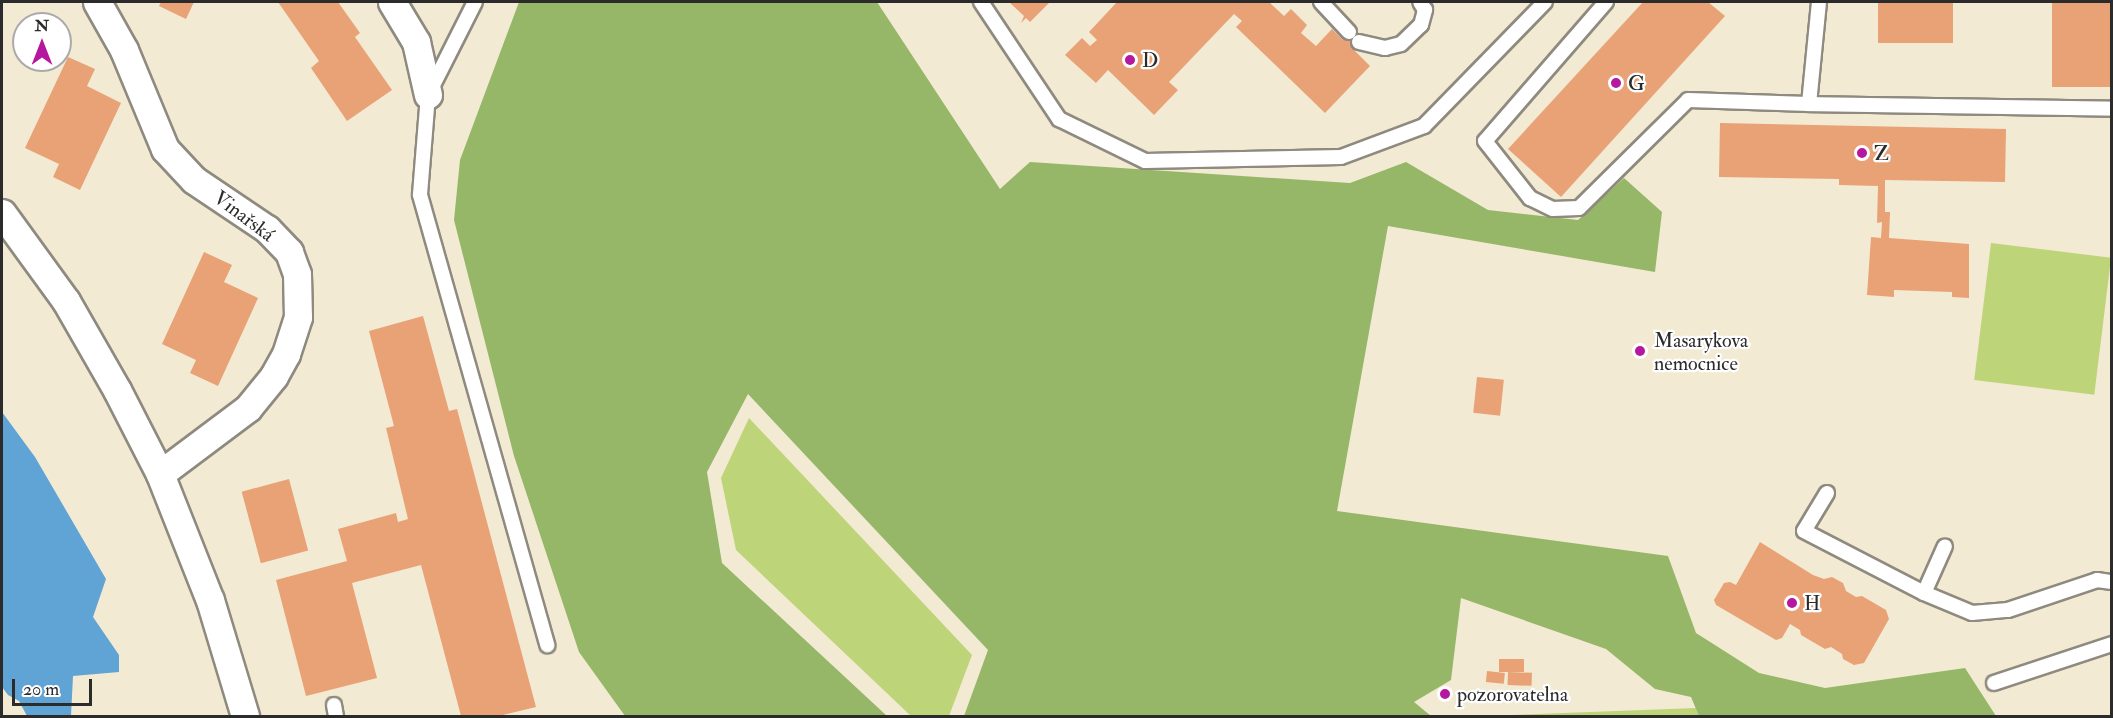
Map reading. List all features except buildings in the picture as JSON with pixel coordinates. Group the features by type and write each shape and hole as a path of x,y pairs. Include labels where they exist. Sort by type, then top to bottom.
{"street":[{"name":"Vinařská","path":"97,2 124,50 165,149 194,180 267,229 289,252 297,274 298,317 286,354 273,375 248,408 160,474"},
{"path":"392,2 416,42 428,95"},
{"path":"2,213 66,300 117,390 160,474 210,600 245,717"}],"lane":[{"path":"475,2 428,95 420,195 548,645"},
{"path":"981,2 1059,119 1145,161 1341,157 1424,126 1545,2"},
{"path":"1318,3 1354,37 1385,48 1401,44 1421,25 1425,10 1420,2"},
{"path":"1606,2 1485,141 1530,198 1553,209 1578,208 1688,100 2112,109"},
{"path":"1809,104 1819,2"},
{"path":"1827,493 1804,531 1924,593 1972,613 2008,610 2097,580 2112,582"},
{"path":"1924,593 1945,546"},
{"path":"1994,683 2112,644"}],"green space":[{"path":"519,2 877,2 1000,189 1030,162 1350,183 1406,162 1488,210 1578,220 1624,178 1662,212 1655,272 1388,226 1337,511 1668,556 1696,633 1759,673 1825,688 1965,668 1996,716 1699,716 1691,697 1655,689 1606,649 1461,598 1451,680 1414,702 1431,716 964,716 988,650 748,394 707,472 722,563 887,716 625,716 579,652 514,456 454,220 460,160"},
{"path":"1991,243 2111,258 2094,395 1974,380"},
{"path":"749,418 972,655 949,716 911,716 736,550 721,478"},
{"path":"1696,708 1699,716 1510,715"}],"water":[{"path":"2,412 35,457 106,579 93,617 119,655 119,672 73,676 71,716 27,716 19,701 8,695 2,687"}],"place":[{"name":"D","path":"1130,60"},
{"name":"G","path":"1616,83"},
{"name":"Z","path":"1862,153"},
{"name":"Masarykova nemocnice","path":"1640,351"},
{"name":"H","path":"1792,603"},
{"name":"pozorovatelna","path":"1445,694"}]}
